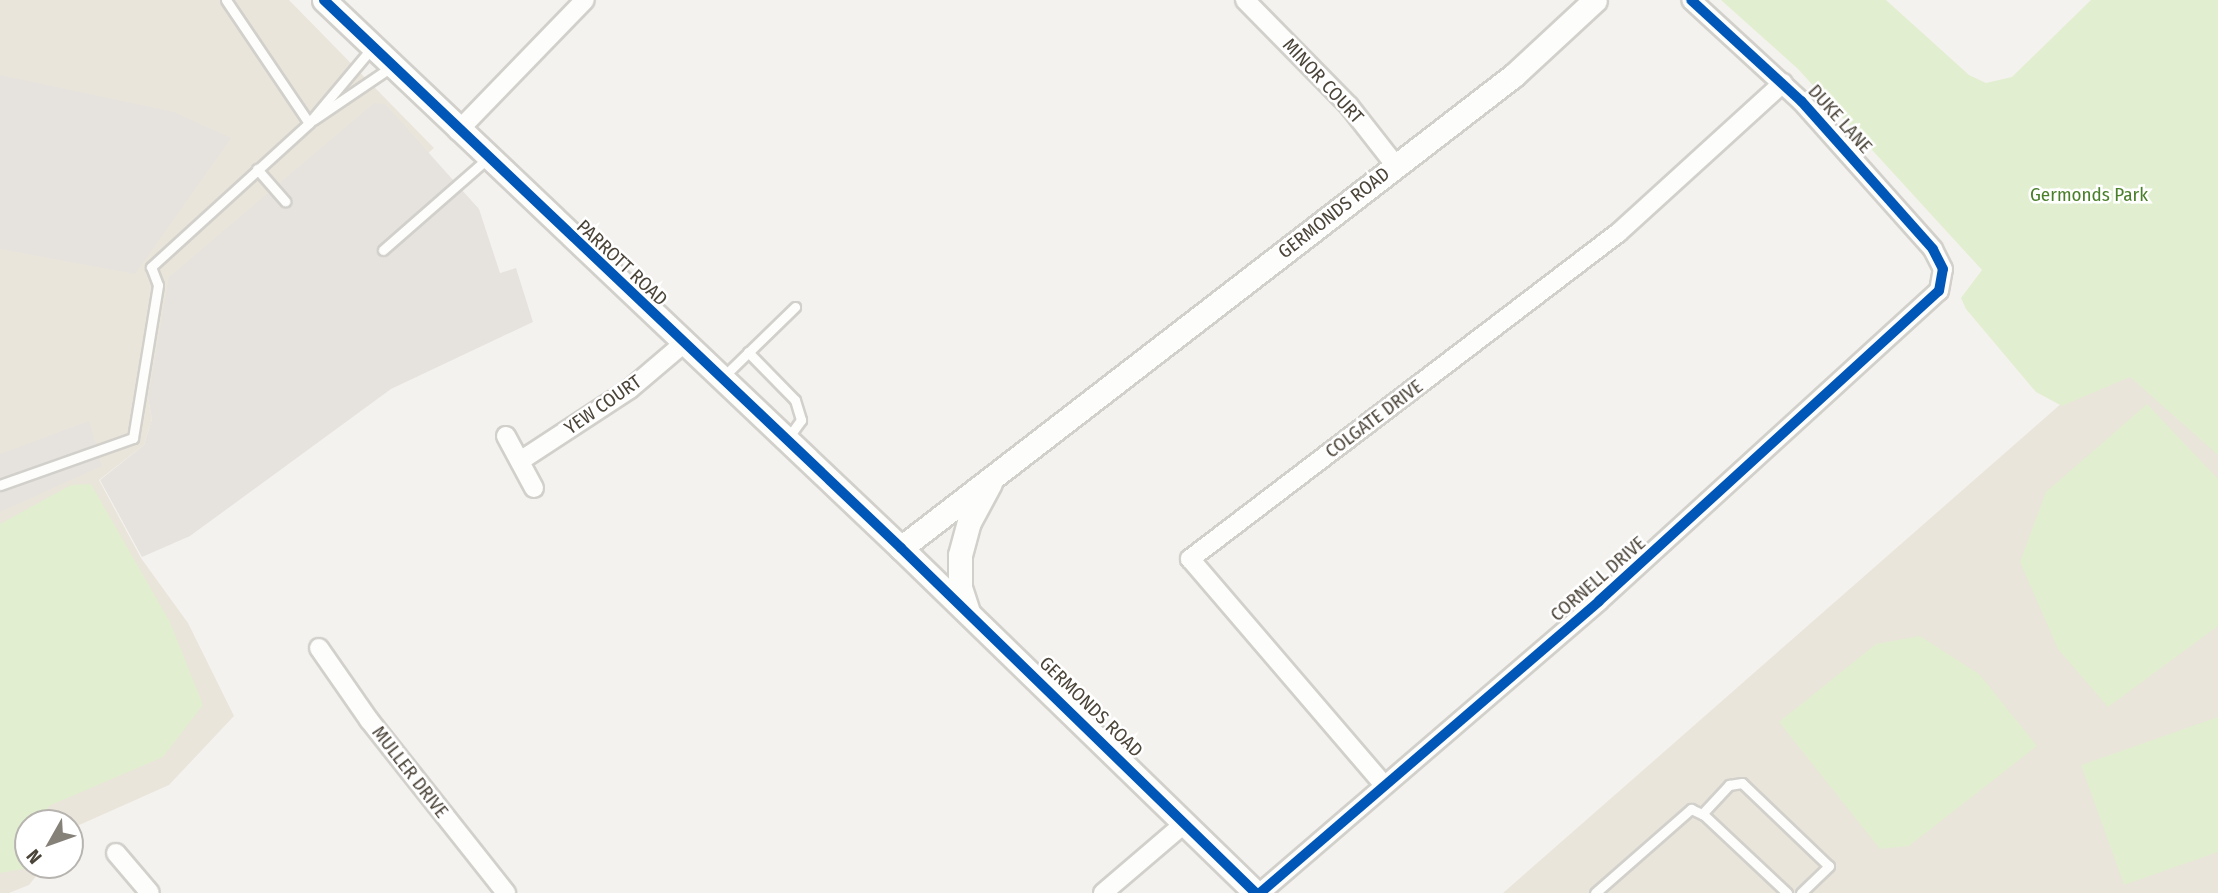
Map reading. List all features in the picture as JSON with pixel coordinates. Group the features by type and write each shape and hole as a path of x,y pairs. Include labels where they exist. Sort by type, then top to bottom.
{"street":[{"path":"458,131 585,0"},
{"name":"MINOR COURT","path":"1245,0 1335,90 1396,166"},
{"name":"GERMONDS ROAD","path":"1258,893 901,548 1530,62 1595,0"},
{"name":"DUKE LANE","path":"1691,0 1783,83 1933,249 1943,276"},
{"name":"PARROTT ROAD","path":"334,6 372,48 487,159 901,548"},
{"name":"COLGATE DRIVE","path":"1384,785 1190,559 1618,233 1783,83"},
{"name":"CORNELL DRIVE","path":"1258,893 1609,592 1930,304 1943,276"},
{"name":"YEW COURT","path":"520,461 630,389 683,344"},
{"path":"506,436 534,488"},
{"name":"GERMONDS ROAD","path":"972,617 960,587 962,544 974,510 1000,470"},
{"name":"MULLER DRIVE","path":"319,649 369,720 506,893"},
{"path":"1103,893 1185,823"},
{"path":"116,853 150,893"}],"lane":[{"path":"226,0 309,123"},
{"path":"0,485 133,438 158,285 151,267 309,123 372,48"},
{"path":"309,123 352,97 391,66"},
{"path":"383,250 487,159"},
{"path":"257,169 285,201"},
{"path":"721,379 795,307"},
{"path":"748,352 795,400 801,420 787,439"},
{"path":"1702,814 1730,785 1742,783 1829,866 1801,893"},
{"path":"1595,893 1682,813 1691,809 1702,814 1787,893"}],"shaded area":[{"path":"0,0 289,0 434,148 148,398 152,419 144,445 99,480 141,558 188,623 234,716 169,785 84,823 84,809 14,809 14,879 34,879 29,885 9,893 0,893"},
{"path":"0,75 174,112 231,138 135,274 0,249"},
{"path":"374,103 385,104 479,209 500,273 516,268 533,322 391,389 190,536 142,557 100,480 144,445 152,419 148,398 169,277"},
{"path":"2120,352 2218,443 2218,893 1503,893"},
{"path":"89,421 102,466 0,512 0,454"}],"green space":[{"name":"Germonds Park","path":"1721,0 1886,0 1969,75 1986,83 2012,77 2091,0 2218,0 2218,455 2130,377 2062,406 2036,392 1966,309 1961,298 1982,270 1798,69"},
{"path":"2147,404 2218,479 2218,626 2108,707 2058,649 2020,562 2046,492"},
{"path":"91,484 170,622 203,705 163,757 49,806 48,809 14,809 14,870 0,873 0,524 71,485"},
{"path":"1920,636 1979,674 2037,746 1909,846 1880,849 1779,722 1876,644"},
{"path":"2218,717 2218,852 2124,885 2081,765"}],"cycle path":[{"path":"324,0 901,548 1256,893"},
{"path":"1260,893 1599,601 1939,291 1943,269 1933,249 1801,101 1691,0"}]}
